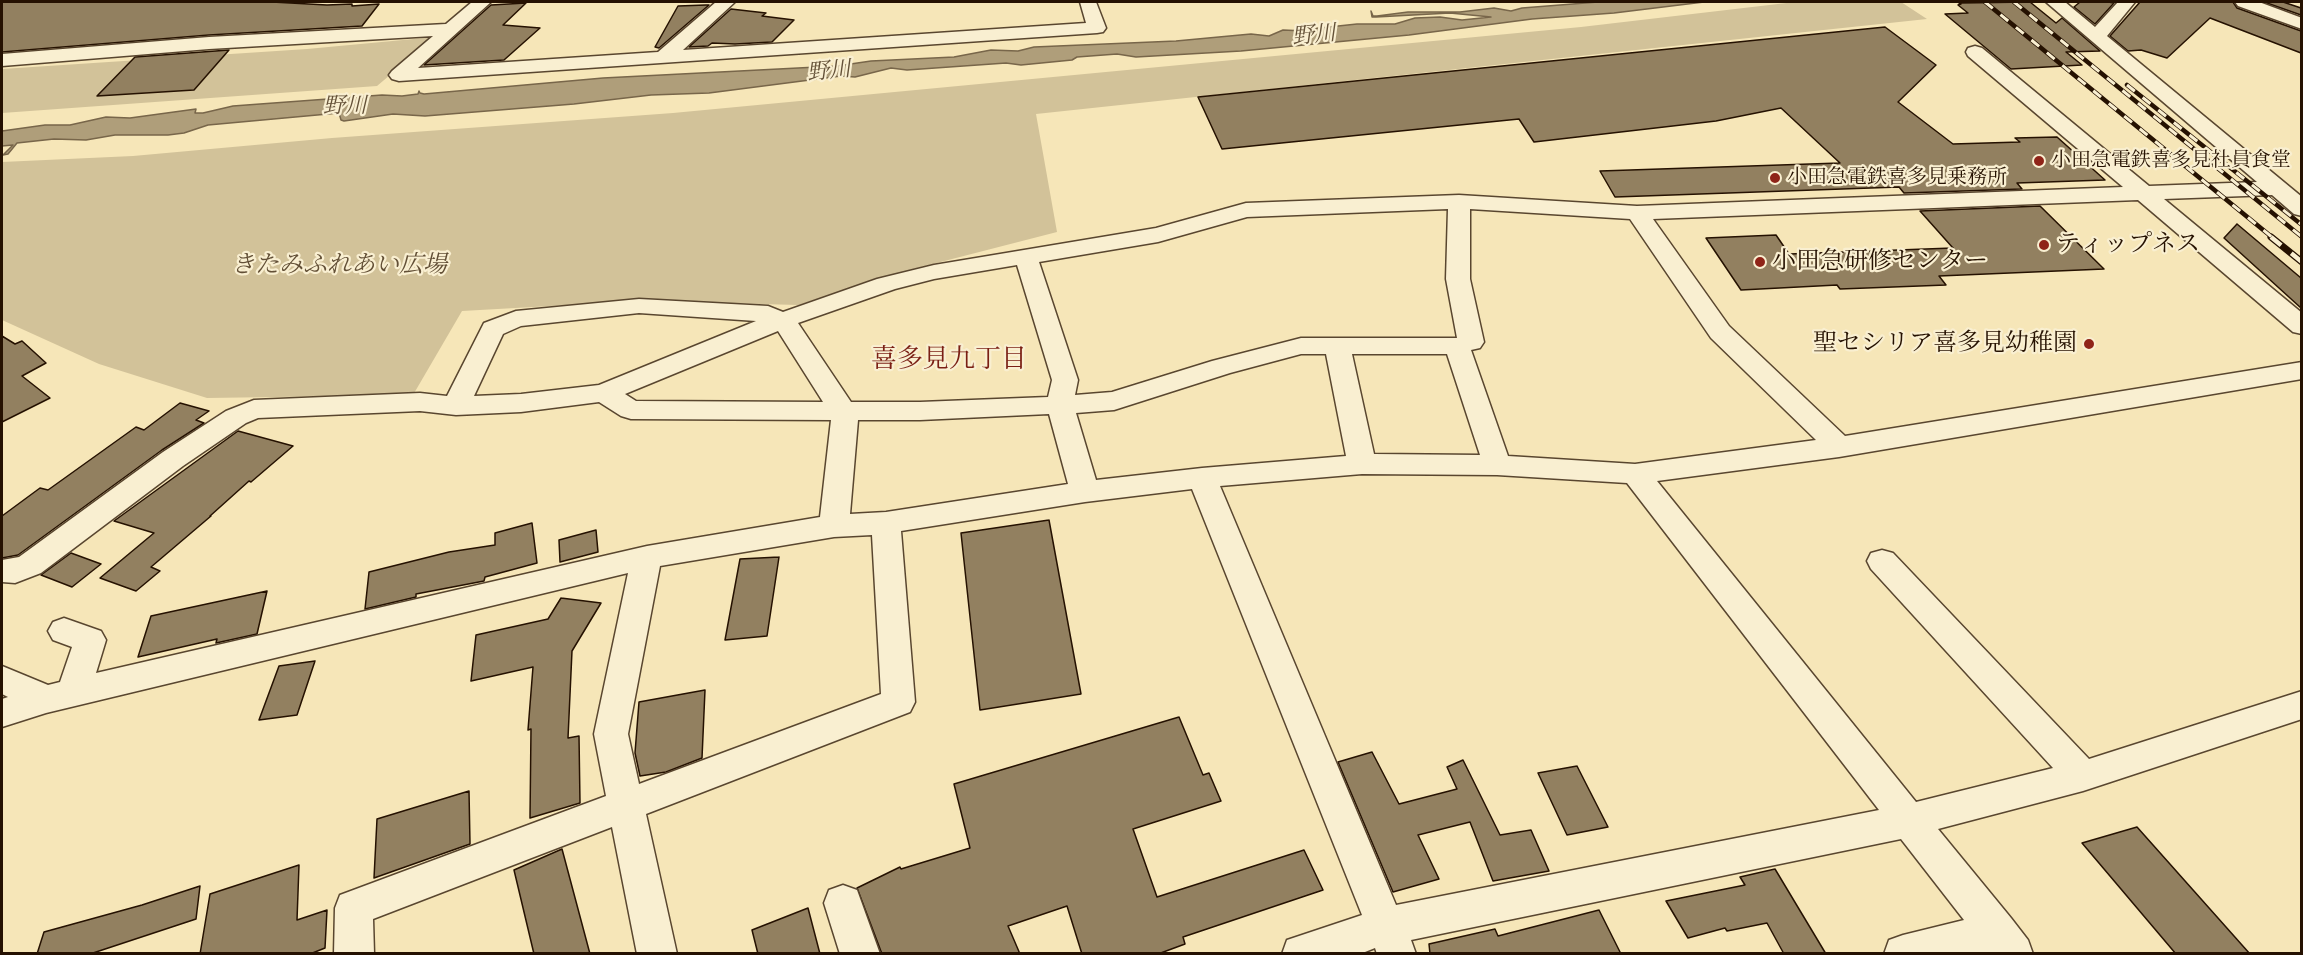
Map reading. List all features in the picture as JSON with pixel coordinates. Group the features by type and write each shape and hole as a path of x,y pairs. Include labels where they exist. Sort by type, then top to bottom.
{"street":[{"path":"482,2 399,75 1097,28 1088,2"},
{"path":"665,56 726,2"},
{"path":"2055,2 2301,209"},
{"path":"2097,36 2127,2"},
{"path":"2244,2 2301,24"},
{"path":"2,60 208,43 452,29"},
{"path":"1975,52 2301,326"},
{"path":"2,571 15,571 30,565 173,459 236,417 254,409 420,402 456,406 521,403 603,393 680,360 886,284 934,272 1158,235 1246,210 1459,202 1637,213 2277,188"},
{"path":"603,393 631,410 920,411 1060,405 1114,401 1221,367 1301,346 1457,346 1471,342 1458,279 1459,202"},
{"path":"1637,213 1720,332 1839,447"},
{"path":"1026,257 1065,380 1060,405 1086,492"},
{"path":"456,406 493,329 516,319 639,306 768,314 784,321 843,411 845,425 834,526"},
{"path":"1337,346 1362,464"},
{"path":"1457,346 1497,465"},
{"path":"2,713 60,697 647,557 834,526 886,523 1086,492 1202,478 1362,464 1497,465 1635,474 1839,447 2084,405 2298,374"},
{"path":"1635,474 2006,942"},
{"path":"1202,478 1391,940"},
{"path":"354,954 354,908 898,702 886,523"},
{"path":"647,557 610,734 627,804 657,954"},
{"path":"1882,561 2083,776"},
{"path":"60,697 90,640 64,630"},
{"path":"2,680 60,697"},
{"path":"1301,954 1391,940 1911,820 2083,776 2300,707"},
{"path":"843,903 860,954"},
{"path":"1903,954 2006,942"}],"green space":[{"name":"きたみふれあい広場","path":"1795,2 1901,2 1927,19 1036,114 1057,232 886,276 799,305 640,301 462,311 413,395 207,398 99,364 2,320 2,162 133,156 332,138 673,113 1581,27"},
{"path":"435,37 377,86 2,113 2,69 307,49"}],"water":[{"name":"野川","path":"1598,2 1704,2 1241,51 1136,57 1117,54 1021,65 1006,63 907,70 891,68 855,77 841,76 709,93 651,95 574,104 425,116 393,114 344,121 341,120 339,113 208,125 184,133 168,135 115,135 86,140 54,139 17,143 8,154 3,155 13,145 2,146 2,131 45,125 70,125 106,117 130,118 196,109 195,113 203,113 233,106 382,95 402,96 418,94 419,91 424,94 603,78 837,66 871,61 954,57 991,50 1018,51 1034,47 1176,41 1251,34 1269,36 1283,30 1305,31 1357,24 1395,24 1415,18 1440,17 1462,20 1491,17 1450,13 1372,17 1371,11 1373,16 1377,16 1408,12 1460,12 1494,8 1511,11 1522,8"}],"building":[{"path":"2,2 272,2 352,4 352,6 379,4 362,26 209,35 2,52"},
{"path":"2030,2 2056,23 2062,18 2100,51 2066,52 2082,65 2011,69 1945,14 1968,13 1958,5 1961,4 1959,3"},
{"path":"2080,2 2114,3 2095,24 2074,7"},
{"path":"2140,2 2233,2 2237,8 2301,31 2301,53 2210,18 2167,58 2141,50 2128,51 2110,36"},
{"path":"2264,2 2283,2 2301,8 2301,15"},
{"path":"526,3 503,25 540,28 504,60 424,65 491,5"},
{"path":"709,5 659,48 655,47 678,6"},
{"path":"731,9 766,13 762,16 794,20 772,42 712,43 708,46 689,47"},
{"path":"1885,27 1936,65 1898,102 1953,144 2020,142 2015,138 2057,137 2105,180 2017,183 2022,189 1904,193 1899,187 1615,197 1600,171 1840,163 1781,108 1716,121 1534,142 1519,119 1222,149 1198,97"},
{"path":"229,50 194,90 97,96 135,57"},
{"path":"2040,206 2104,269 1939,276 1946,285 1840,289 1837,285 1741,290 1706,238 1776,235 1789,254 1953,248 1920,211"},
{"path":"2237,224 2301,278 2301,308 2224,238"},
{"path":"2,336 15,344 22,341 46,363 22,376 50,398 2,422"},
{"path":"180,403 209,411 196,420 204,423 162,450 18,555 2,558 2,516 40,488 48,490 136,427 144,430"},
{"path":"238,431 293,446 251,482 249,481 151,567 160,571 136,591 100,578 154,533 114,521"},
{"path":"1049,520 1081,694 980,710 961,533"},
{"path":"532,523 537,563 485,577 484,581 416,594 416,597 365,609 369,572 449,552 495,545 495,533"},
{"path":"596,530 598,552 560,562 559,540"},
{"path":"71,553 101,564 72,587 41,575"},
{"path":"779,557 767,636 725,640 740,559"},
{"path":"267,591 257,634 216,643 217,639 138,657 151,616"},
{"path":"561,598 601,603 572,651 568,738 579,736 580,803 530,818 531,729 528,730 533,667 471,681 476,635 548,619"},
{"path":"315,661 297,715 259,720 279,666"},
{"path":"705,690 702,758 666,772 640,776 635,753 639,702"},
{"path":"1179,717 1203,775 1209,773 1221,801 1133,829 1157,897 1304,850 1323,890 1183,937 1185,944 1158,954 1082,954 1067,906 1008,926 1020,954 882,954 857,888 900,867 901,869 970,848 954,784"},
{"path":"1372,752 1399,804 1457,789 1447,767 1463,760 1500,835 1531,830 1549,871 1493,881 1470,822 1418,835 1439,879 1393,892 1338,762"},
{"path":"1577,766 1608,827 1567,835 1538,773"},
{"path":"469,791 470,844 374,878 377,819"},
{"path":"2137,827 2250,954 2176,954 2082,843"},
{"path":"562,849 590,954 534,954 514,870"},
{"path":"299,865 297,920 327,910 325,948 310,954 200,954 210,894"},
{"path":"1775,869 1826,954 1784,954 1767,923 1727,931 1725,928 1688,938 1666,901 1745,885 1740,877"},
{"path":"200,886 196,919 90,954 37,954 44,932 142,905"},
{"path":"808,908 820,954 758,954 752,930"},
{"path":"1599,910 1621,954 1430,954 1429,944 1495,929 1498,936"}],"railway":[{"path":"1985,2 2273,238"},
{"path":"2014,2 2302,237"},
{"path":"2127,85 2302,225"},
{"path":"2271,237 2302,262"}],"place":[{"name":"小田急電鉄喜多見社員食堂","path":"2039,161"},
{"name":"小田急電鉄喜多見乗務所","path":"1775,178"},
{"name":"ティップネス","path":"2044,245"},
{"name":"小田急研修センター","path":"1760,262"},
{"name":"聖セシリア喜多見幼稚園","path":"2089,344"}],"district":[{"name":"喜多見九丁目","path":"949,361"}]}
